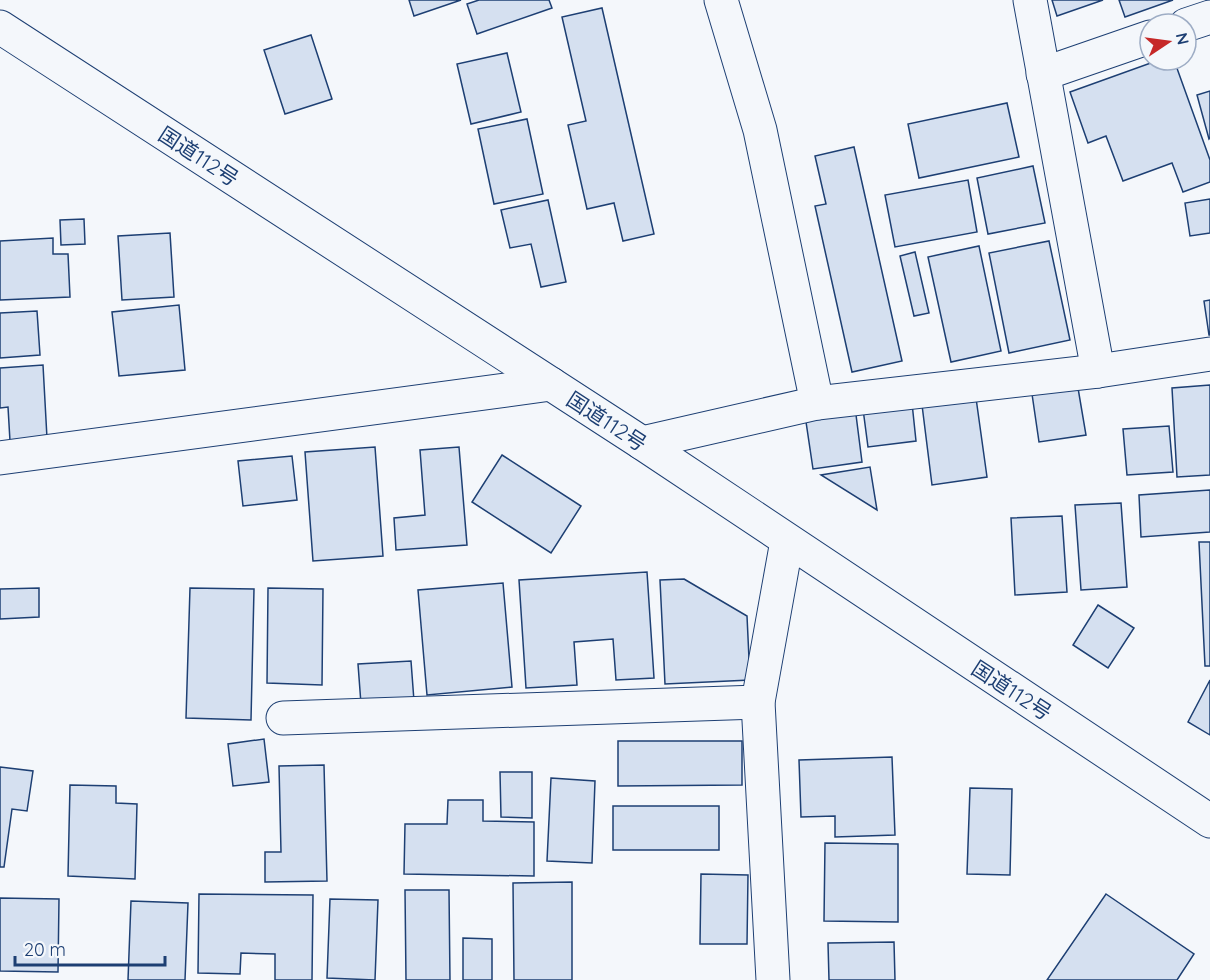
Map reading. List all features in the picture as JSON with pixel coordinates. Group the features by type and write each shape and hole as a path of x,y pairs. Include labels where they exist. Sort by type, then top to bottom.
{"main road":[{"path":"721,0 760,130 817,403"},
{"path":"1030,0 1098,371"},
{"name":"国道112号","path":"0,27 642,443 1210,821"},
{"path":"1043,74 1138,42"},
{"path":"642,443 817,403 1098,371 1210,354"},
{"path":"0,458 551,384"},
{"path":"773,980 758,702 788,541"},
{"path":"283,718 758,702"}],"building":[{"path":"409,0 461,0 414,16"},
{"path":"479,0 549,0 552,8 477,34 467,4"},
{"path":"1052,0 1103,0 1057,16"},
{"path":"1119,0 1173,0 1138,12 1125,17"},
{"path":"602,8 654,234 623,241 614,203 587,209 568,125 586,121 562,17"},
{"path":"311,35 332,99 285,114 264,50"},
{"path":"507,53 521,112 471,124 457,64"},
{"path":"1138,68 1138,72 1178,72 1210,160 1210,182 1183,192 1172,163 1123,181 1106,136 1088,143 1070,92"},
{"path":"1210,91 1210,138 1209,139 1197,95"},
{"path":"1007,103 1019,157 919,178 908,124"},
{"path":"527,119 543,194 494,204 478,129"},
{"path":"854,147 902,361 852,372 815,206 826,204 815,156"},
{"path":"1033,166 1045,223 988,234 977,178"},
{"path":"968,180 977,232 895,247 885,195"},
{"path":"1210,199 1210,233 1190,236 1185,203"},
{"path":"548,200 566,282 541,287 531,244 510,248 501,210"},
{"path":"84,219 85,244 61,245 60,220"},
{"path":"170,233 174,297 122,300 118,236"},
{"path":"53,238 53,254 68,254 70,297 0,300 0,241"},
{"path":"1049,241 1070,340 1009,353 989,253"},
{"path":"979,246 1001,351 951,362 928,257"},
{"path":"915,252 929,313 914,316 900,256"},
{"path":"1210,300 1210,335 1209,335 1204,301"},
{"path":"179,305 185,370 119,376 112,312"},
{"path":"37,311 40,355 0,358 0,313"},
{"path":"43,365 47,438 10,441 8,407 0,408 0,368"},
{"path":"1210,385 1210,475 1177,477 1172,388"},
{"path":"1078,388 1086,435 1039,442 1032,394"},
{"path":"976,398 987,477 932,485 922,405"},
{"path":"912,403 916,441 868,447 863,409"},
{"path":"855,407 862,462 813,469 805,415"},
{"path":"1169,426 1173,472 1127,475 1123,429"},
{"path":"375,447 383,556 313,561 305,452"},
{"path":"459,447 467,545 396,550 394,518 425,515 420,450"},
{"path":"502,455 581,506 551,553 472,502"},
{"path":"292,456 297,500 243,506 238,461"},
{"path":"870,467 877,510 821,475"},
{"path":"1210,490 1210,532 1141,537 1139,495"},
{"path":"1121,503 1127,587 1081,590 1075,505"},
{"path":"1062,516 1067,592 1015,595 1011,518"},
{"path":"1199,542 1210,542 1210,666 1205,666"},
{"path":"647,572 654,678 616,680 613,639 574,642 577,685 526,688 519,580"},
{"path":"684,579 747,616 750,680 665,684 660,580"},
{"path":"503,583 512,687 427,695 418,590"},
{"path":"39,588 39,617 0,619 0,589"},
{"path":"190,588 254,589 251,720 186,718"},
{"path":"268,588 323,589 322,685 267,683"},
{"path":"1098,605 1134,628 1108,668 1073,645"},
{"path":"411,661 414,701 361,704 358,664"},
{"path":"1210,680 1210,735 1188,722"},
{"path":"264,739 269,782 233,786 228,744"},
{"path":"618,741 742,741 742,785 618,786"},
{"path":"892,757 895,835 835,837 835,816 801,817 799,760"},
{"path":"324,765 327,881 265,882 265,852 281,852 279,766"},
{"path":"0,767 33,771 27,811 12,809 4,867 0,867"},
{"path":"500,772 532,772 532,818 501,817"},
{"path":"551,778 595,781 592,863 547,861"},
{"path":"70,785 116,786 116,803 137,804 135,879 68,876"},
{"path":"970,788 1012,789 1010,875 967,874"},
{"path":"448,800 483,800 483,821 534,822 534,876 404,874 405,824 447,824"},
{"path":"613,806 719,806 719,850 613,850"},
{"path":"825,843 898,844 898,922 824,921"},
{"path":"701,874 748,875 747,944 700,944"},
{"path":"572,882 572,980 514,980 513,883"},
{"path":"405,890 449,890 450,980 406,980"},
{"path":"199,894 313,895 312,980 275,980 275,954 241,953 240,974 198,973"},
{"path":"1106,894 1194,954 1177,980 1047,980"},
{"path":"0,898 59,899 58,972 0,971"},
{"path":"330,899 378,900 375,980 327,978"},
{"path":"131,901 188,903 185,980 128,980"},
{"path":"463,938 492,939 492,980 463,980"},
{"path":"894,942 895,980 829,980 828,943"}]}
